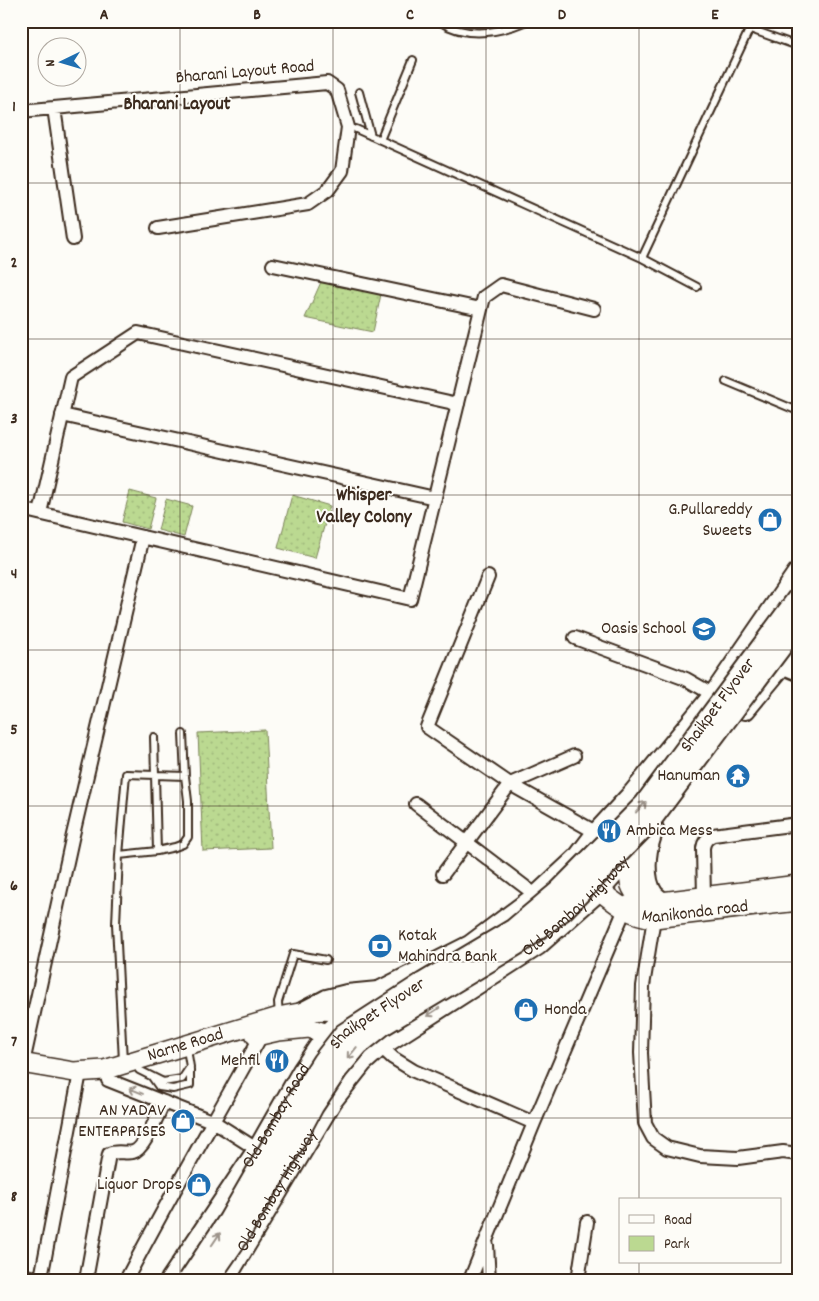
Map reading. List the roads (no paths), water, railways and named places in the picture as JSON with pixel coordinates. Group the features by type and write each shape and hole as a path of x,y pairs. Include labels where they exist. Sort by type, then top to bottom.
{"main road":[{"name":"Old Bombay Highway","path":"578,858 714,695 798,573"},
{"name":"Shaikpet Flyover","path":"189,1280 229,1220 318,1069 344,1034 423,983 514,929 558,892 644,804 798,598"},
{"name":"Shaikpet Flyover","path":"208,1280 267,1188 313,1106 358,1045 383,1026 521,942 563,910 650,821 798,624"},
{"name":"Old Bombay Highway","path":"224,1280 238,1260 332,1100 362,1062 380,1046 537,944 598,890 631,856 654,828 745,709 789,671 798,645"},
{"path":"654,828 645,860 646,873 658,910"},
{"name":"Manikonda road","path":"631,856 628,869 631,887 637,896 653,903 658,910"},
{"name":"Old Bombay Road","path":"171,1280 258,1150 303,1071 328,1034 348,1015 379,992 470,946 537,896 578,858"},
{"name":"Manikonda road","path":"598,890 624,910 636,915 704,898 798,886"},
{"name":"Manikonda road","path":"658,910 798,901"},
{"path":"304,1012 327,1000 348,995 379,992"},
{"name":"Narne Road","path":"22,1066 51,1076 108,1080 138,1071 280,1017 304,1012 333,1011 348,1015"},
{"path":"348,1015 380,1046"},
{"name":"Narne Road","path":"22,1066 74,1072 104,1070 138,1071 189,1061 262,1034 309,1028 328,1034"}],"street":[{"name":"Bharani Layout Road","path":"21,111 327,83 338,90 348,128 342,171 328,190 308,204 158,228"},
{"path":"54,108 73,239"},
{"path":"273,265 481,309"},
{"path":"21,509 410,599 484,297 501,285 594,309"},
{"path":"40,513 70,377 138,333 458,404"},
{"path":"62,415 435,498"},
{"path":"22,1066 74,829 143,537"},
{"path":"488,577 426,727 510,784 597,833"},
{"path":"575,638 686,680 714,695"},
{"path":"443,874 510,784 574,756"},
{"path":"416,804 537,896"},
{"path":"704,898 703,848 708,837 798,824"},
{"path":"470,1280 624,910 628,902 637,896"},
{"path":"658,910 644,986 641,1052 645,1123 653,1138 667,1148 700,1156 738,1158 783,1152 798,1154"},
{"path":"126,1280 162,1210 214,1122 262,1034"},
{"path":"380,1046 393,1058 414,1071 534,1123"},
{"path":"21,1275 44,1279 80,1078"},
{"path":"108,1080 214,1122 258,1150"},
{"path":"86,1280 109,1154 113,1152 131,1152 139,1149 164,1102"},
{"path":"578,1280 587,1222"},
{"path":"487,1242 488,1280"}],"lane":[{"path":"439,21 446,26 474,34 510,29 527,21"},
{"path":"728,21 798,46"},
{"path":"642,258 750,28"},
{"path":"380,140 414,60"},
{"path":"359,92 371,136"},
{"path":"356,130 642,258 697,287"},
{"path":"726,381 798,411"},
{"path":"119,855 158,851 183,844 188,837 188,801 183,734"},
{"path":"154,737 158,851"},
{"path":"185,776 126,774 119,855 116,924 138,1071 159,1087 173,1089 190,1085 189,1061"},
{"path":"280,1017 278,1002 293,954 326,960"}],"place":[{"name":"G.Pullareddy Sweets","path":"770,520"},
{"name":"Oasis School","path":"704,629"},
{"name":"Hanuman","path":"738,776"},
{"name":"Ambica Mess","path":"609,831"},
{"name":"Kotak Mahindra Bank","path":"380,946"},
{"name":"Honda","path":"526,1010"},
{"name":"Mehfil","path":"277,1061"},
{"name":"AN YADAV ENTERPRISES","path":"183,1121"},
{"name":"Liquor Drops","path":"199,1185"}],"district":[{"name":"Bharani Layout","path":"177,105"},
{"name":"Whisper Valley Colony","path":"364,507"}]}
